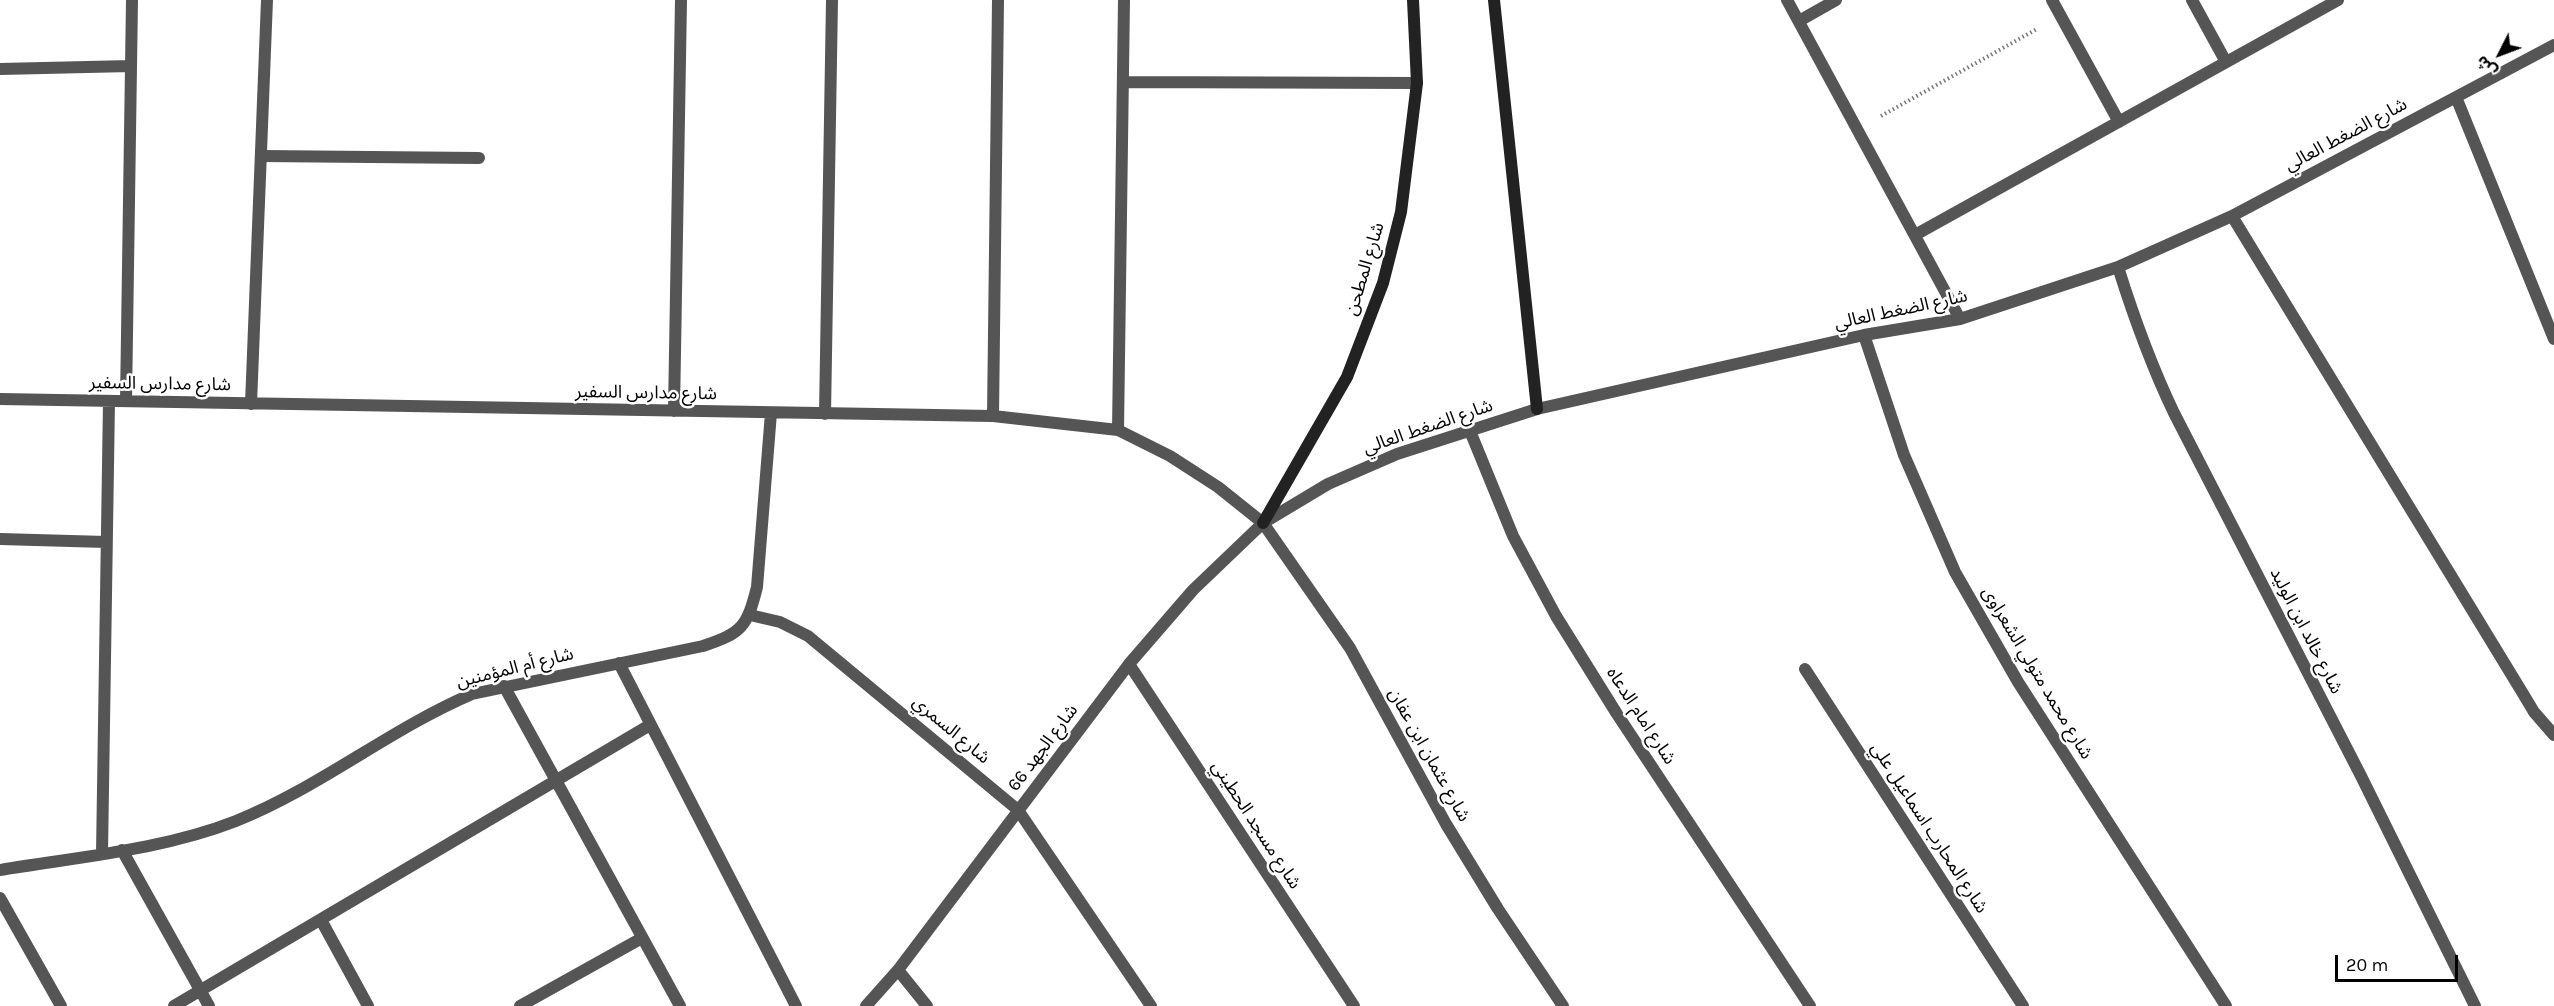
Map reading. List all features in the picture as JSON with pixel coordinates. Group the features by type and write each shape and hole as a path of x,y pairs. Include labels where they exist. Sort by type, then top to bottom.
{"street":[{"path":"126,401 132,0"},
{"path":"251,404 267,0"},
{"path":"675,411 681,0"},
{"path":"825,414 832,0"},
{"path":"993,416 998,0"},
{"path":"1118,430 1124,0"},
{"name":"شارع المطحن","path":"1263,523 1347,377 1383,283 1401,212 1417,83 1413,0"},
{"path":"1494,0 1537,409"},
{"path":"1787,0 1960,319"},
{"path":"1798,21 1836,0"},
{"path":"2052,0 2119,122"},
{"path":"2192,0 2226,62"},
{"path":"1915,235 2337,0"},
{"name":"شارع الضغط العالي","path":"1263,523 1328,484 1397,454 1537,409 1864,335 1960,319 2118,267 2232,216 2554,45"},
{"path":"0,69 131,66"},
{"path":"1123,82 1417,83"},
{"path":"2456,97 2554,339"},
{"path":"261,156 479,158"},
{"path":"2232,216 2534,712 2554,735"},
{"name":"شارع خالد ابن الوليد","path":"2118,267 2144,346 2174,413 2360,774 2475,1006"},
{"name":"شارع محمد متولي الشعراوى","path":"1864,335 1904,455 1955,572 2018,682 2226,1006"},
{"name":"شارع مدارس السفير","path":"0,399 993,416 1118,430 1170,456 1208,480 1263,523"},
{"path":"102,853 109,401"},
{"name":"شارع أم المؤمنين","path":"0,870 180,838 235,821 288,796 441,707 472,694 702,646 731,637 750,615 757,587 771,413"},
{"name":"شارع امام الدعاه","path":"1470,431 1513,536 1556,616 1623,724 1810,1006"},
{"name":"شارع الجهد 66","path":"866,1006 898,970 1128,664 1193,590 1263,523"},
{"name":"شارع عثمان ابن عفان","path":"1263,523 1350,648 1446,824 1498,909 1563,1006"},
{"path":"0,540 106,542"},
{"name":"شارع السمري","path":"750,615 780,622 808,636 1018,810 1151,1006"},
{"path":"619,663 796,1006"},
{"name":"شارع مسجد الحطيني","path":"1128,664 1354,1006"},
{"name":"شارع المحارب اسماعيل علي","path":"1805,669 2023,1006"},
{"path":"504,686 680,1006"},
{"path":"174,1006 650,725"},
{"path":"122,850 208,1006"},
{"path":"0,898 61,1006"},
{"path":"321,920 368,1006"},
{"path":"520,1006 642,938"},
{"path":"898,970 927,1006"}],"path":[{"path":"1857,130 2061,16"}]}
